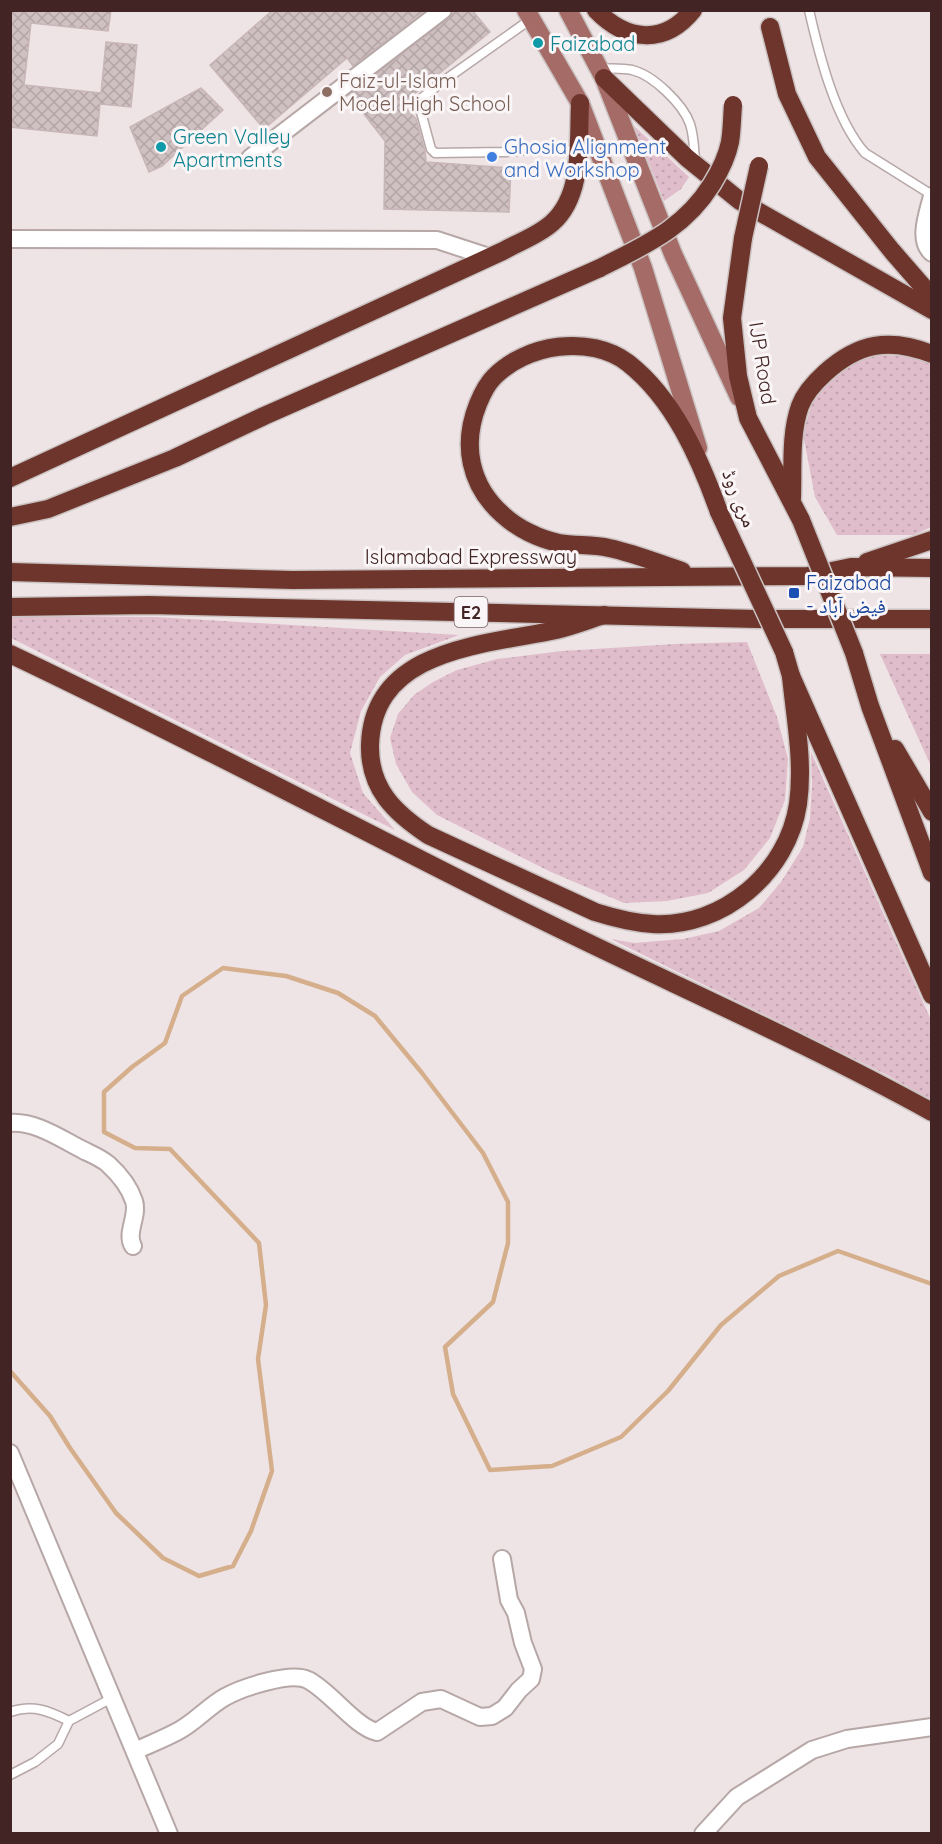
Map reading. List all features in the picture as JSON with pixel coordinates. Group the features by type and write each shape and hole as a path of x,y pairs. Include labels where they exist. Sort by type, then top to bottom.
{"highway":[{"path":"596,10 609,23 629,34 648,35 661,33 685,20 693,10"},
{"path":"770,27 787,94 817,157 932,297"},
{"path":"601,73 696,164 740,201 932,310"},
{"path":"10,477 489,257 552,223 564,208 575,182 580,103"},
{"path":"10,517 48,509 175,458 264,416 600,268 658,238 685,218 700,201 726,157 730,143 733,105"},
{"name":"IJP Road","path":"759,166 743,238 732,318 738,376 748,418 801,519 854,653 870,706"},
{"path":"792,499 795,429 801,404 814,382 853,351 876,345 904,346 932,354"},
{"path":"698,576 608,548 558,543 535,535 502,515 487,498 477,480 470,459 468,440 472,419 493,377 511,363 527,355 558,346 587,347 608,352 627,362 669,408 706,476"},
{"name":"مری روڈ","path":"706,476 784,652 791,676 932,995"},
{"path":"851,567 932,540"},
{"name":"Islamabad Expressway","path":"10,572 292,580 808,576 851,567 932,568"},
{"name":"E2","path":"10,608 149,605 758,619 932,619"},
{"path":"604,615 559,629 484,644 428,660 407,672 390,687 377,707 371,727 370,748 374,775 385,798 403,818 428,835 622,920 655,924 684,921 711,914 734,902 769,873 793,830 800,775 791,676"},
{"path":"10,654 132,712 510,905 770,1028 932,1112"},
{"path":"870,706 932,812"},
{"path":"870,706 932,873"}],"main road":[{"path":"568,10 601,73 673,254 748,418"},
{"name":"مری روڈ","path":"529,15 580,103 643,268 706,476"}],"street":[{"path":"250,158 443,10"},
{"path":"932,195 924,240 928,250 932,253"},
{"path":"10,239 437,240 489,257"},
{"path":"10,1123 21,1122 44,1130 106,1162 125,1182 135,1203 135,1220 129,1237 133,1246"},
{"path":"10,1453 169,1833"},
{"path":"135,1752 182,1729 225,1696 266,1682 291,1678 307,1679 354,1717 366,1730 377,1732 422,1702 441,1699 480,1717 492,1716 505,1707 531,1679 533,1669 523,1643 516,1613 509,1600 502,1559"},
{"path":"703,1833 736,1797 812,1750 847,1739 932,1727"}],"lane":[{"path":"809,10 829,82 845,124 856,144 865,153 932,195"},
{"path":"529,15 418,101 431,149 435,153 538,149 578,151"},
{"path":"601,73 633,70 655,81 673,99 689,121 696,164"},
{"path":"10,1775 35,1762 58,1744 69,1721 112,1698"},
{"path":"10,1712 31,1707 56,1714 69,1721"}],"shaded area":[{"path":"634,126 689,177 681,189 664,201"},
{"path":"880,355 912,356 931,364 931,527 914,535 837,535 815,497 803,434 812,403 834,375 856,360"},
{"path":"11,616 156,617 459,635 405,655 380,677 361,711 350,753 363,793 395,830 11,638"},
{"path":"747,642 777,717 788,759 785,800 770,838 744,870 708,893 667,901 624,903 551,872 437,815 412,792 396,764 390,738 398,714 414,695 457,670 497,659 562,651"},
{"path":"880,654 931,654 931,766"},
{"path":"811,752 931,1020 931,1100 887,1075 611,939 634,943 683,939 719,931 759,908 781,882 803,847 810,818"}],"building":[{"path":"10,10 111,10 108,31 31,23 24,85 101,93 106,42 137,45 131,107 100,104 97,136 10,127"},
{"path":"273,10 425,10 353,66 347,58 264,129 210,65"},
{"path":"453,10 472,10 490,32 402,104 416,119 426,162 511,168 509,212 384,209 385,141 349,95 449,18"},
{"name":"Green Valley Apartments","path":"201,88 223,110 162,166 149,172 130,127"}],"waterway":[{"path":"10,1371 50,1416 116,1513 163,1558 199,1576 233,1566 251,1531 272,1471 258,1359 266,1305 259,1243 170,1149 135,1148 104,1132 104,1092 132,1067 165,1043 182,996 223,968 286,976 338,993 375,1016 483,1153 508,1202 508,1243 493,1302 445,1347 453,1394 490,1470 552,1466 621,1437 668,1391 721,1325 779,1276 838,1251 932,1284"}],"place":[{"name":"Faizabad","path":"538,43"},
{"name":"Faiz-ul-Islam Model High School","path":"327,92"},
{"name":"Green Valley Apartments","path":"161,147"},
{"name":"Ghosia Alignment and Workshop","path":"492,157"},
{"name":"Faizabad - فیض آباد","path":"794,593"}]}
